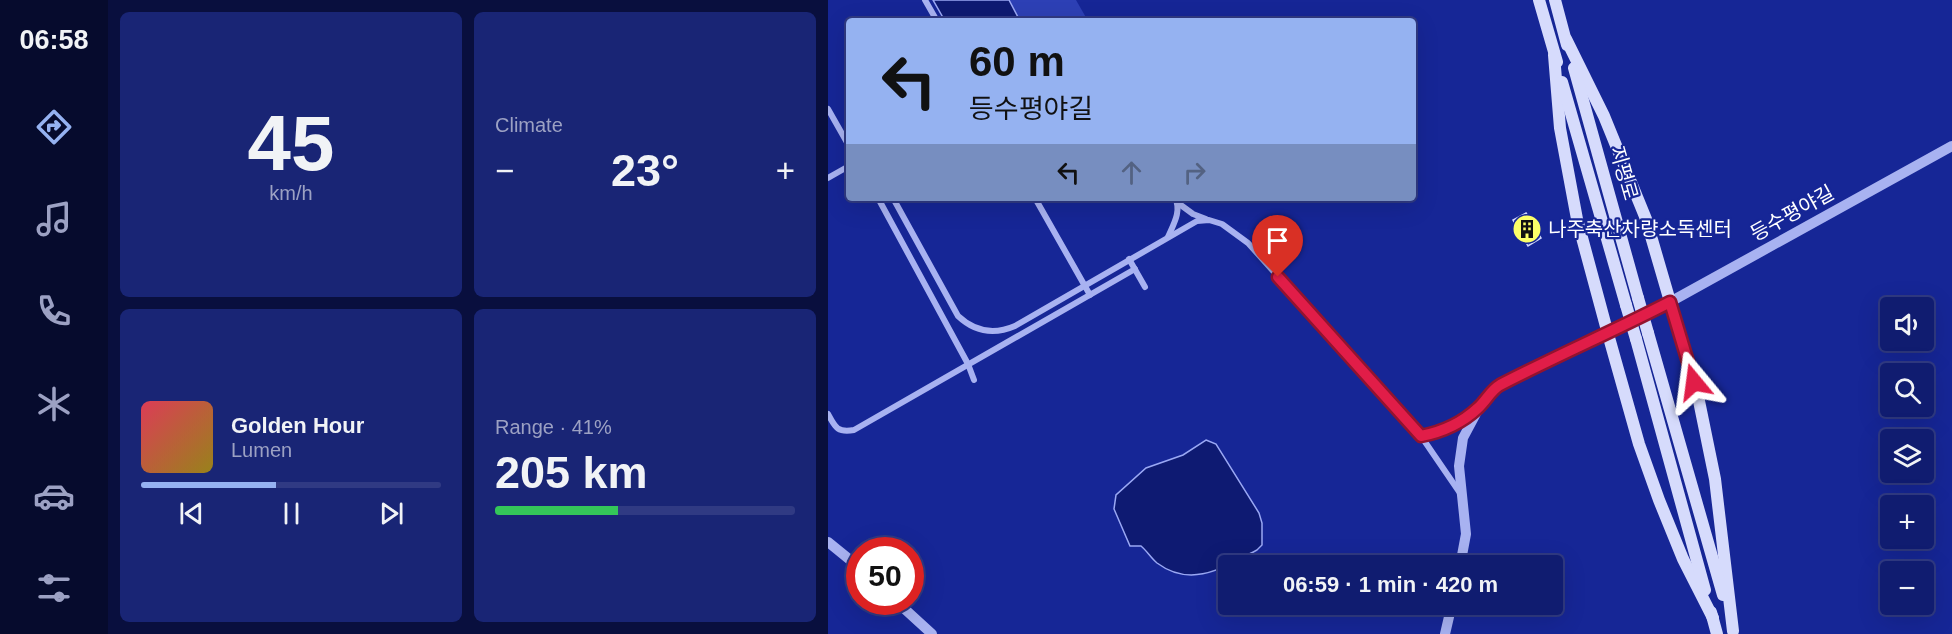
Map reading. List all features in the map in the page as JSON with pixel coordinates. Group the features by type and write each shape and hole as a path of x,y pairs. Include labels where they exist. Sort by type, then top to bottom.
{"main road":[{"name":"지평로","path":"1539,0 1717,634"},
{"name":"지평로","path":"1554,0 1733,633"},
{"path":"1566,39 1604,116 1646,219 1699,401 1715,479 1733,633"},
{"path":"1554,55 1560,128 1575,207 1608,334 1659,500 1683,559 1713,618"}],"street":[{"path":"925,0 935,18"},
{"path":"828,109 846,141"},
{"name":"등수평야길","path":"1462,555 1466,534 1460,466 1463,438 1479,408 1497,387 1670,302 1952,146"},
{"path":"828,178 846,168"},
{"path":"880,201 968,364 974,380"},
{"path":"895,201 958,316 965,323 979,330 996,332 1007,330 1197,221 1209,220"},
{"path":"1037,201 1090,295"},
{"path":"1167,237 1176,220 1176,201"},
{"path":"1177,201 1193,214 1233,230 1248,243 1421,436 1461,493"},
{"path":"1129,260 1145,287"},
{"path":"828,414 838,429 844,432 854,430 1135,269"},
{"path":"1421,436 1446,429 1479,408"},
{"path":"828,542 846,557"},
{"path":"911,615 932,634"},
{"path":"1445,634 1449,615"}],"shaded area":[{"path":"933,0 1009,0 1018,18 943,18"},
{"path":"1009,0 1076,0 1086,18 1018,18"},
{"path":"1206,440 1216,444 1259,513 1262,523 1262,545 1257,550 1247,555 1218,555 1218,569 1208,573 1195,575 1170,571 1157,563 1141,546 1130,546 1114,509 1116,495 1146,468 1183,455"}],"building":[{"name":"나주축산차량소독센터","path":"1526,213 1541,238 1528,246 1513,220"}],"place":[{"name":"나주축산차량소독센터","path":"1527,229"}],"route":[{"path":"1278,277 1421,436 1437,433 1461,421 1479,408 1497,387 1670,302 1694,382"}]}
